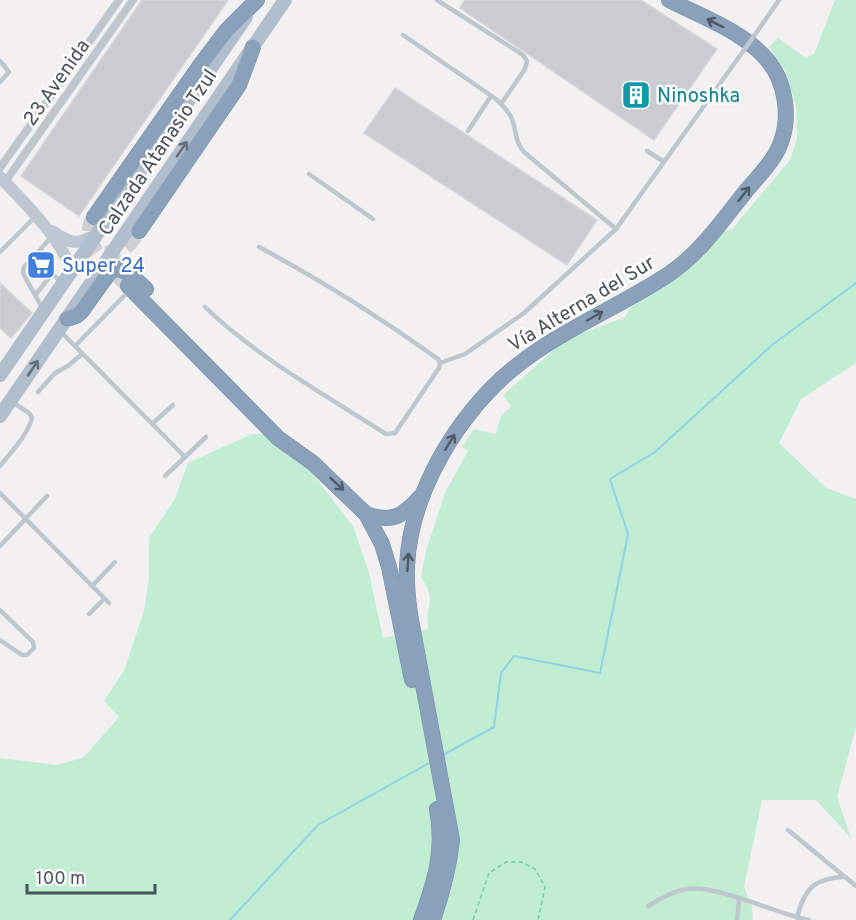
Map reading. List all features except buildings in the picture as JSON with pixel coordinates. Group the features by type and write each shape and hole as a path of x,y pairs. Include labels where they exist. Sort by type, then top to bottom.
{"highway":[{"path":"94,217 201,64 226,31 257,0"},
{"name":"Vía Alterna del Sur","path":"421,920 437,872 441,849 440,829 406,622 410,540 423,494 442,455 459,429 487,393 506,374 552,341 670,273 708,238 777,152 782,138 787,114 780,83 770,62 738,36 669,0"},
{"path":"139,231 239,85 253,47"},
{"path":"63,325 81,312 112,270 122,269 129,273 211,360 303,449 313,463"},
{"name":"Vía Alterna del Sur","path":"127,290 278,438 313,463 366,513 382,544 406,622 451,830 450,862 433,920"},
{"path":"366,513 380,519 397,517 423,494"}],"main road":[{"name":"Calzada Atanasio Tzul","path":"0,375 43,311 62,276 97,234 257,0"},
{"name":"Calzada Atanasio Tzul","path":"0,416 285,0"}],"street":[{"name":"23 Avenida","path":"0,168 119,0"},
{"name":"23 Avenida","path":"2,180 50,119 132,0"},
{"path":"100,26 110,33"},
{"path":"79,57 88,64"},
{"path":"62,80 72,87"},
{"path":"41,111 50,119"},
{"path":"19,142 28,149"},
{"path":"2,180 36,215 69,261 62,276"},
{"path":"49,232 74,243 84,242 97,234"}],"lane":[{"path":"437,0 523,55 527,61 525,69 501,104"},
{"path":"440,363 465,354 524,313 616,229 779,0"},
{"path":"403,35 501,104 512,120 516,140 524,152 616,229"},
{"path":"0,61 9,72 0,82"},
{"path":"468,131 491,96"},
{"path":"647,151 663,160"},
{"path":"309,174 373,219"},
{"path":"0,252 36,215"},
{"path":"35,255 49,232"},
{"path":"205,307 231,332 386,434 395,433 439,368 438,359 399,331 309,274 259,247"},
{"path":"28,263 24,267 24,274 43,311"},
{"path":"36,294 62,276 42,266"},
{"path":"75,346 127,290"},
{"path":"63,325 82,354 184,456"},
{"path":"38,392 54,374 82,354"},
{"path":"0,466 24,435 32,418 29,413 11,401"},
{"path":"152,424 173,405"},
{"path":"165,476 206,437"},
{"path":"0,493 109,603"},
{"path":"0,546 47,496"},
{"path":"92,586 115,562"},
{"path":"89,614 104,599"},
{"path":"0,610 33,642 34,648 27,655 22,655 0,640"},
{"path":"788,830 856,886"},
{"path":"797,918 802,899 815,885 829,878 845,877"},
{"path":"648,906 689,888 711,890 809,920"},
{"path":"737,920 739,900"}],"path":[{"path":"473,920 489,873 506,862 521,862 535,869 545,887 538,920"}],"green space":[{"path":"835,0 856,0 856,363 801,399 779,443 826,488 856,499 856,727 837,797 851,838 816,800 762,800 744,887 752,908 753,920 0,920 0,758 56,765 83,758 119,717 104,701 124,671 144,611 149,578 149,538 175,499 188,463 252,434 269,434 311,472 353,526 369,573 383,638 428,629 430,598 421,577 426,551 445,493 468,451 462,447 474,429 496,434 500,418 511,406 503,395 565,340 625,317 632,306 681,274 724,231 731,230 790,160 797,139 796,105 785,70 769,47 778,38 806,58 814,54"}],"waterway":[{"path":"441,756 494,727 501,673 514,656 600,673 628,534 610,479 655,452 772,345 856,283"},
{"path":"230,920 318,825 431,762"}],"tunnel":[{"path":"94,217 90,227 93,246 105,263 128,286"},
{"path":"104,253 121,250 139,231"}],"place":[{"name":"Ninoshka","path":"636,95"},
{"name":"Super 24","path":"41,265"}]}
